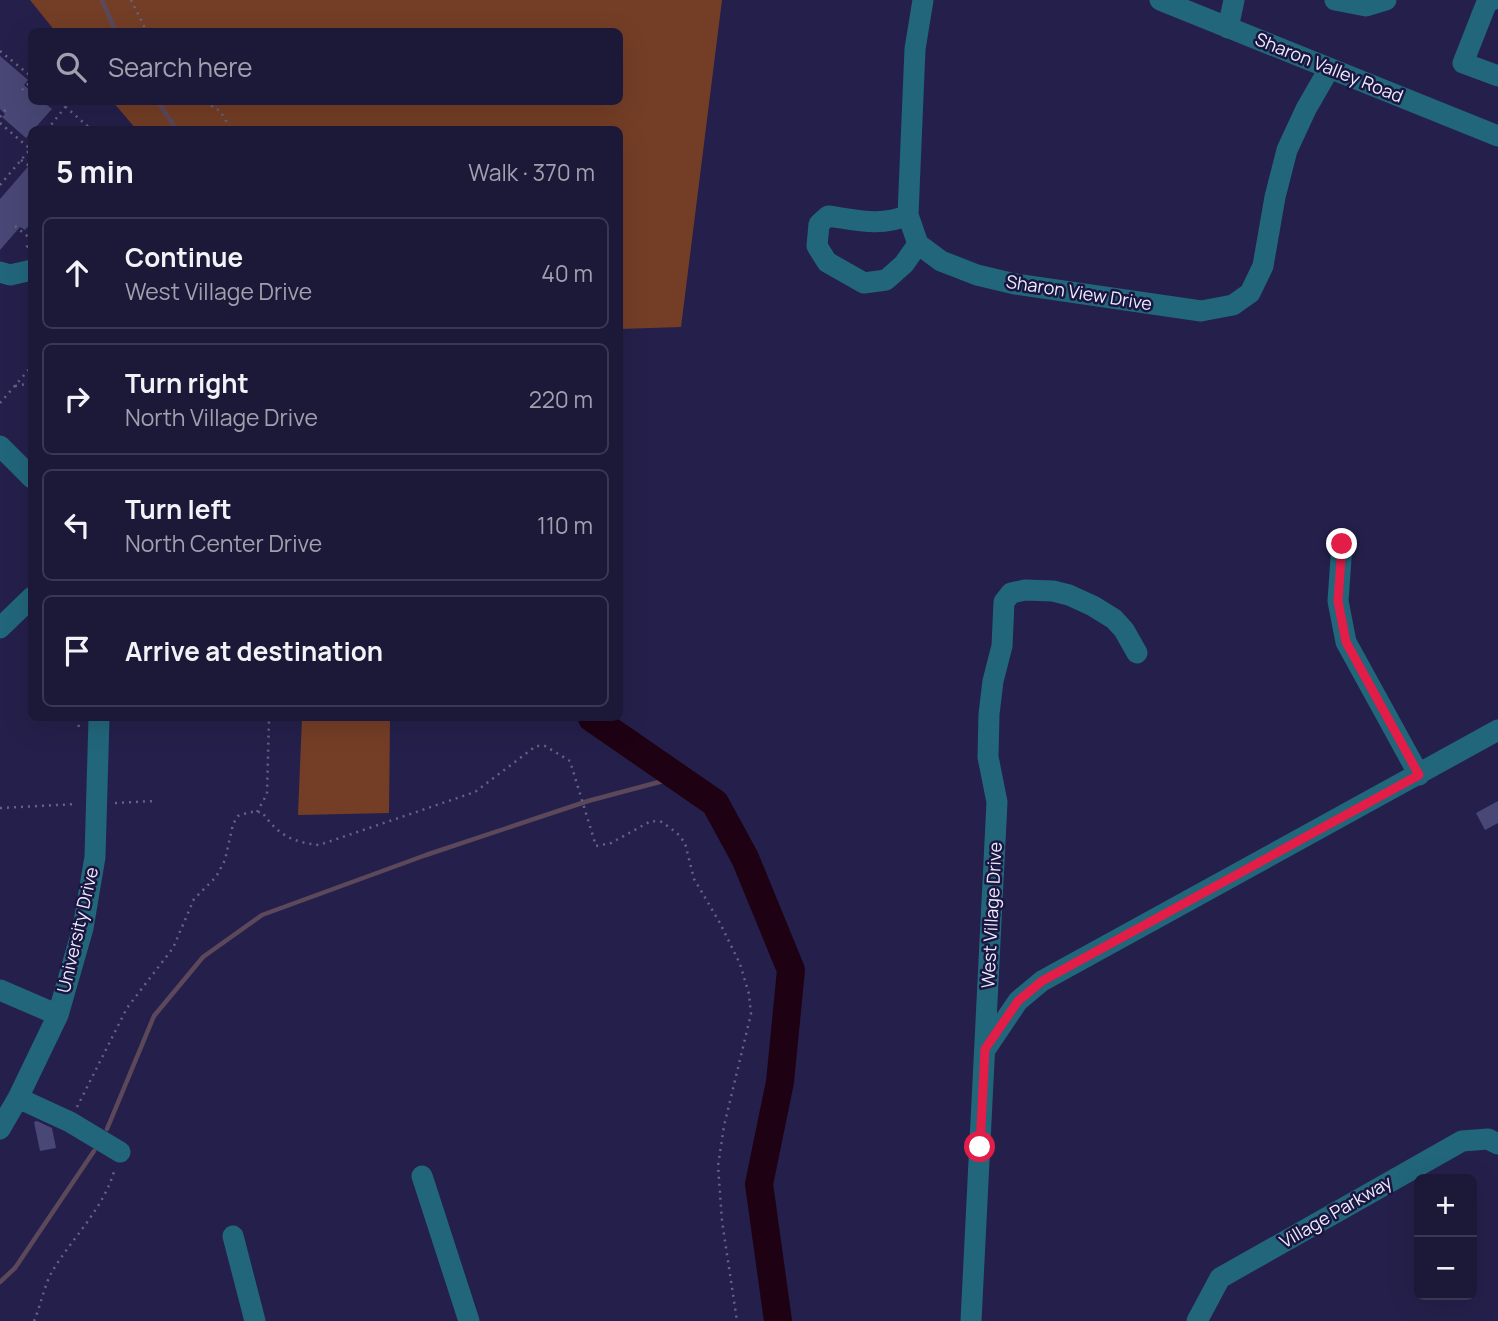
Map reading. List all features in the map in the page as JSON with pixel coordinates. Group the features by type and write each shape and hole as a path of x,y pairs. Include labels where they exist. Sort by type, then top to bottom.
{"street":[{"path":"908,215 894,222 872,223 828,216 819,223 817,246 827,262 864,283 886,280 904,264 918,244 908,215 915,49 923,0"},
{"name":"Sharon Valley Road","path":"1160,0 1498,136"},
{"path":"1228,28 1234,0"},
{"path":"1335,0 1366,6 1387,0"},
{"path":"1492,0 1487,2 1462,63 1498,76"},
{"name":"Sharon View Drive","path":"918,244 941,261 977,275 1015,284 1188,310 1201,311 1233,305 1251,293 1263,266 1275,197 1287,150 1329,69"},
{"path":"0,272 10,275 28,271"},
{"path":"0,446 28,474"},
{"path":"1342,544 1338,601 1346,642 1419,775"},
{"name":"West Village Drive","path":"971,1321 997,802 988,757 989,714 993,681 1002,646 1004,602 1011,593 1025,590 1053,591 1069,595 1114,619 1124,630 1137,653"},
{"path":"0,628 28,601"},
{"name":"University Drive","path":"0,1129 58,1015 83,928 95,857 99,721"},
{"path":"985,1049 1018,1001 1042,981 1498,730"},
{"path":"0,990 58,1015"},
{"path":"18,1098 69,1122 120,1152"},
{"name":"Village Parkway","path":"1197,1321 1220,1278 1462,1141 1488,1139 1498,1144"},
{"path":"422,1175 469,1321"},
{"path":"233,1236 255,1321"}],"path":[{"path":"131,0 145,28"},
{"path":"0,51 28,76"},
{"path":"23,90 28,84"},
{"path":"210,105 220,111 230,126"},
{"path":"50,126 66,106 88,126"},
{"path":"0,117 6,108"},
{"path":"0,123 28,146"},
{"path":"0,185 28,152"},
{"path":"21,160 28,164"},
{"path":"15,226 28,237"},
{"path":"0,403 28,371"},
{"path":"15,386 28,384"},
{"path":"78,721 79,737"},
{"path":"257,812 267,794 269,721"},
{"path":"69,1122 127,1008 173,948 194,899 215,877 225,860 233,824 238,816 262,812 272,828 298,842 319,845 475,792 536,746 545,746 570,761 596,846 611,842 651,821 662,822 677,833 685,843 694,879 740,964 751,1014 724,1126 718,1166 722,1221 737,1321"},
{"path":"77,815 78,804"},
{"path":"34,1321 52,1272 112,1181 120,1152"}],"shaded area":[{"path":"30,0 722,0 681,327 623,329 623,126 133,126 116,105 623,105 623,28 53,28"},
{"path":"302,721 390,721 389,813 298,815"}],"building":[{"path":"0,56 28,80 24,85 28,88 28,105 47,105 52,109 37,126 28,126 26,138 2,117 5,114 0,109"},
{"path":"28,167 28,227 25,230 20,227 0,250 0,199"},
{"path":"1498,801 1498,823 1485,830 1476,813"},
{"path":"34,1122 52,1128 56,1148 40,1151"}],"waterway":[{"path":"102,0 114,28"},
{"path":"160,105 174,126"},
{"path":"596,721 715,803 745,858 791,970 780,1082 759,1184 778,1321"},
{"path":"107,1129 154,1016 203,957 262,915 426,855 588,801 678,777"},
{"path":"0,1282 15,1268 94,1151"}],"route":[{"path":"980,1147 985,1049 1018,1001 1042,981 1419,775 1346,642 1338,601 1342,544"}]}
